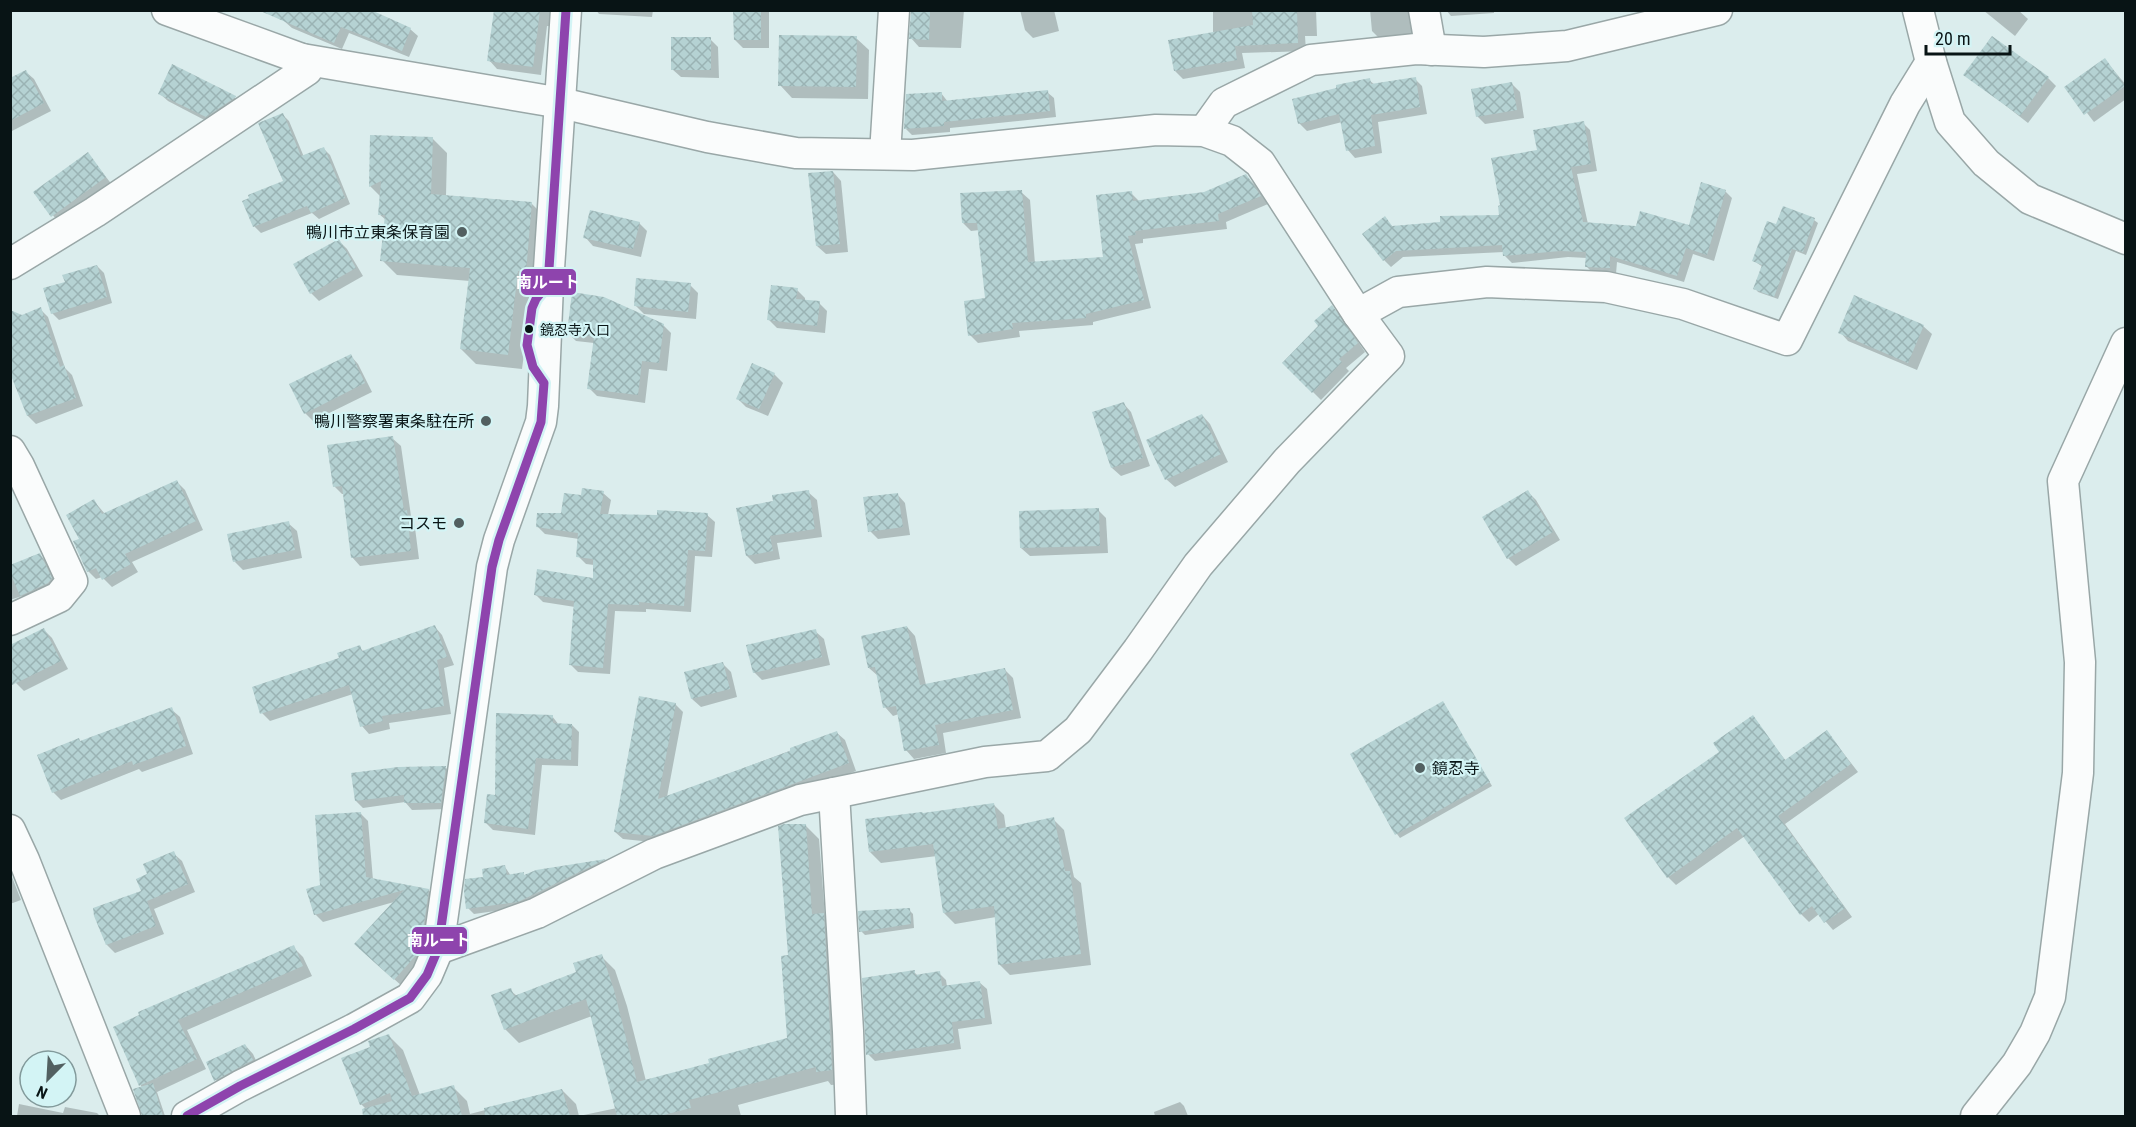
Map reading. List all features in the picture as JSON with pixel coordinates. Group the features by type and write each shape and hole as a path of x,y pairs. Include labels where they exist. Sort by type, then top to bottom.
{"street":[{"path":"167,10 302,59 561,103 707,137 796,153 913,155 1156,130 1204,131 1232,141 1260,163 1358,314 1389,356 1287,461 1198,565 1078,730 1047,756 985,762 800,800 654,854 537,913 438,949"},
{"path":"187,1116 410,998 427,975 438,949 492,567 542,414 566,10"},
{"path":"885,154 894,10"},
{"path":"1424,10 1431,50"},
{"path":"1204,131 1224,103 1311,60 1416,49 1484,52 1568,46 1717,10"},
{"path":"1918,10 1950,122 1986,163 2030,199 2126,239"},
{"path":"10,264 95,212 307,70 302,59"},
{"path":"1358,314 1398,292 1410,290 1488,282 1606,287 1683,304 1787,340 1905,104 1931,62"},
{"path":"1977,1116 2018,1064 2035,1033 2050,997 2078,773 2080,662 2063,481 2126,343"},
{"path":"10,451 72,581 59,597 10,620"},
{"path":"834,793 849,1031 851,1116"},
{"path":"10,830 125,1116"}],"building":[{"path":"258,10 371,10 411,28 402,51 341,27 334,43"},
{"path":"494,10 540,10 533,67 487,61"},
{"path":"733,10 761,10 761,40 734,40"},
{"path":"911,10 930,10 929,40 909,39"},
{"path":"1252,10 1297,10 1298,43 1235,46 1237,60 1174,71 1168,40 1253,25"},
{"path":"779,35 857,36 856,87 778,86"},
{"path":"1992,36 2049,77 2020,116 1963,75"},
{"path":"671,37 711,37 711,70 671,70"},
{"path":"2105,58 2125,86 2084,115 2064,87"},
{"path":"172,64 236,97 206,117 158,94"},
{"path":"26,70 44,103 10,121 10,78"},
{"path":"1416,77 1420,107 1371,115 1375,146 1346,151 1339,114 1298,124 1292,99 1336,88 1336,85 1370,78 1371,84"},
{"path":"1512,82 1517,110 1476,117 1471,89"},
{"path":"1048,90 1050,111 944,122 944,126 904,129 906,94 942,92 942,101"},
{"path":"283,113 301,156 324,147 345,198 311,213 307,206 253,227 242,201 249,198 248,195 283,181 258,123"},
{"path":"1584,121 1591,164 1571,167 1583,222 1636,226 1640,211 1689,225 1701,182 1726,190 1707,255 1686,248 1677,276 1610,256 1610,268 1585,267 1586,252 1560,251 1503,256 1502,245 1396,251 1383,261 1362,234 1385,216 1392,226 1440,222 1440,216 1499,215 1498,206 1500,205 1491,158 1537,150 1533,130"},
{"path":"370,135 433,137 431,194 532,202 526,272 518,271 508,355 460,349 470,268 380,261 385,215 378,215 381,181 369,187"},
{"path":"88,152 106,177 51,217 33,192"},
{"path":"833,171 840,244 816,246 808,173"},
{"path":"1246,174 1261,196 1218,214 1219,221 1135,231 1136,235 1128,236 1144,300 1086,314 1086,318 1012,323 1013,329 968,336 964,301 985,298 977,223 962,223 960,193 1022,190 1028,262 1103,257 1096,195 1132,191 1133,201 1204,192"},
{"path":"1783,206 1815,218 1803,252 1792,249 1774,297 1753,289 1762,265 1752,261 1767,221 1776,224"},
{"path":"590,210 640,222 633,249 583,238"},
{"path":"339,239 356,268 310,294 293,264"},
{"path":"97,265 107,297 51,314 43,288 65,282 62,275"},
{"path":"636,278 691,283 688,312 634,306"},
{"path":"771,285 798,288 796,299 820,301 817,326 767,320"},
{"path":"572,292 604,297 664,324 659,363 642,361 638,395 587,389 594,337 567,333"},
{"path":"1854,295 1924,325 1908,363 1838,333"},
{"path":"1332,305 1358,343 1339,359 1342,362 1312,393 1282,363 1318,326 1314,321"},
{"path":"41,307 60,367 64,365 76,398 27,416 10,373 10,310 22,315"},
{"path":"351,354 365,383 304,414 289,384"},
{"path":"752,363 775,373 759,409 736,399"},
{"path":"1124,402 1143,458 1111,468 1092,412"},
{"path":"1202,414 1221,454 1165,480 1146,440"},
{"path":"393,436 404,511 407,510 411,551 351,558 342,486 333,487 327,445"},
{"path":"177,480 196,521 125,554 131,564 102,580 96,568 87,572 73,541 79,539 66,515 94,499 102,514"},
{"path":"582,488 604,491 600,514 657,515 657,510 708,513 705,551 688,550 684,606 639,602 639,605 608,604 603,668 569,665 574,601 534,595 537,569 593,578 593,559 576,557 578,533 536,527 537,513 561,513 564,493 581,495"},
{"path":"809,490 815,529 770,536 773,551 746,556 736,508 773,501 772,495"},
{"path":"1528,490 1553,532 1507,559 1482,517"},
{"path":"898,493 903,527 868,532 863,497"},
{"path":"1099,508 1100,546 1020,548 1019,511"},
{"path":"289,521 295,550 233,562 227,534"},
{"path":"40,553 52,578 48,583 20,596 10,572 10,565"},
{"path":"435,625 447,657 437,660 444,706 382,716 383,721 360,727 349,685 260,714 252,687 339,658 337,653 360,645 362,651"},
{"path":"907,626 920,685 1005,668 1013,710 935,725 939,745 904,751 896,706 883,708 875,667 868,668 861,636"},
{"path":"44,628 61,661 10,686 10,645"},
{"path":"816,629 822,657 753,673 746,645"},
{"path":"723,662 730,689 691,699 684,672"},
{"path":"639,696 676,703 658,799 790,751 790,748 837,731 849,763 653,836 614,832"},
{"name":"鏡忍寺","path":"1443,701 1490,782 1395,835 1350,754"},
{"path":"172,707 186,746 133,765 132,761 52,793 37,755 79,738 80,741"},
{"path":"496,713 553,715 553,723 572,724 571,760 536,758 528,829 484,823 487,794 495,795"},
{"path":"1753,715 1785,760 1827,730 1851,764 1778,816 1845,908 1824,923 1812,906 1800,915 1737,828 1667,878 1624,818 1719,752 1713,743"},
{"path":"446,766 441,803 404,803 404,795 355,801 351,773 398,767"},
{"path":"994,803 998,829 1054,817 1065,871 1070,871 1081,954 998,965 994,906 943,913 933,844 869,852 865,819"},
{"path":"361,812 366,877 429,889 421,944 417,954 394,980 354,944 404,890 314,915 306,889 320,885 315,815"},
{"path":"806,824 812,914 824,913 832,1070 816,1072 816,1067 689,1100 691,1108 660,1116 617,1116 586,999 504,1030 491,995 511,988 514,996 576,972 573,963 602,954 614,990 637,1082 709,1063 708,1059 787,1038 781,956 788,955 778,826"},
{"path":"174,851 188,884 147,901 156,926 106,945 93,908 141,891 136,879 147,874 143,864"},
{"path":"606,859 518,902 466,909 465,879 483,877 482,869 505,865 507,875 524,872 524,875 536,870"},
{"path":"910,908 911,924 859,932 858,911"},
{"path":"294,945 303,966 178,1020 197,1059 139,1086 113,1027 139,1015 138,1012"},
{"path":"915,970 915,975 940,971 942,986 980,981 985,1018 952,1022 954,1043 866,1055 862,978"},
{"path":"389,1034 412,1096 454,1085 462,1116 363,1116 362,1109 392,1101 390,1093 360,1105 341,1058 370,1047 368,1041"},
{"path":"245,1044 253,1060 214,1081 206,1062"},
{"path":"153,1083 163,1116 142,1116 133,1089"},
{"path":"562,1089 570,1116 485,1116 484,1108"}],"transit line":[{"name":"南ルート","path":"187,1116 410,998 427,975 438,949 492,567 499,540 541,422 544,383 533,367 527,345 532,308 548,284 566,10"}],"place":[{"name":"鴨川市立東条保育園","path":"462,232"},
{"name":"鏡忍寺入口","path":"529,329"},
{"name":"鴨川警察署東条駐在所","path":"486,421"},
{"name":"コスモ","path":"459,523"},
{"name":"鏡忍寺","path":"1420,768"}]}
